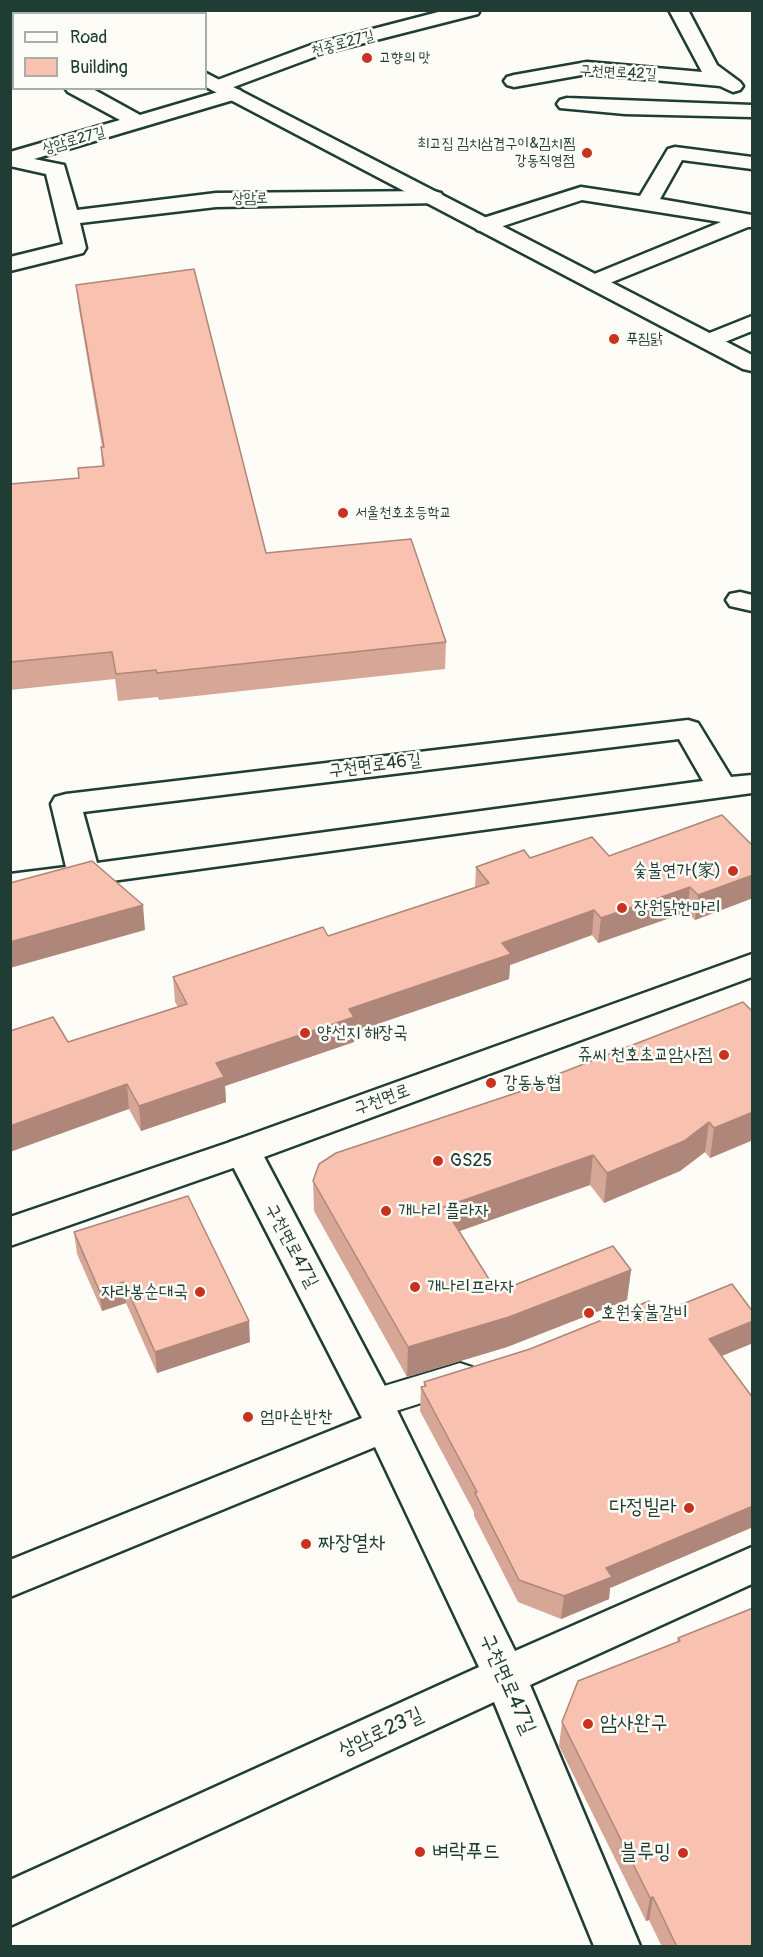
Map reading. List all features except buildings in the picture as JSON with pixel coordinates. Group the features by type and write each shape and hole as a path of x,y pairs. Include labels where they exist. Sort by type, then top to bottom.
{"street":[{"name":"천중로27길","path":"219,87 318,49 471,10"},
{"name":"구천면로42길","path":"678,10 709,68 723,80 753,96"},
{"name":"구천면로42길","path":"514,81 587,68 723,80"},
{"name":"상암로27길","path":"10,159 138,122 219,87"},
{"name":"상암로","path":"219,87 753,364"},
{"name":"상암로27길","path":"79,90 138,122"},
{"name":"구천면로42길","path":"567,104 625,108 753,111"},
{"path":"647,204 675,153 753,163"},
{"name":"상암로27길","path":"10,159 56,170 75,248 10,264"},
{"path":"484,225 581,193 749,221"},
{"name":"상암로","path":"68,218 216,200 433,198"},
{"path":"596,282 749,221"},
{"path":"710,341 753,323"},
{"name":"구천면로46길","path":"84,875 66,804 688,729 722,788"},
{"path":"10,885 753,784"},
{"name":"구천면로","path":"10,1232 243,1151 753,965"},
{"name":"구천면로47길","path":"243,1151 379,1414 505,1676 618,1947"},
{"path":"10,1579 379,1414"},
{"name":"상암로23길","path":"10,1904 505,1676 753,1565"}],"lane":[{"path":"379,1414 493,1368"}],"place":[{"name":"고향의 맛","path":"367,58"},
{"name":"최고집 김치삼겹구이&김치찜 강동직영점","path":"587,153"},
{"name":"푸짐닭","path":"614,339"},
{"name":"서울천호초등학교","path":"343,513"},
{"name":"숯불연가(家)","path":"733,871"},
{"name":"장원닭한마리","path":"622,908"},
{"name":"양선지 해장국","path":"305,1033"},
{"name":"쥬씨 천호초교암사점","path":"724,1055"},
{"name":"강동농협","path":"491,1083"},
{"name":"GS25","path":"438,1161"},
{"name":"개나리 플라자","path":"386,1211"},
{"name":"개나리프라자","path":"415,1287"},
{"name":"자라봉순대국","path":"200,1292"},
{"name":"호원숯불갈비","path":"589,1313"},
{"name":"엄마손반찬","path":"248,1417"},
{"name":"다정빌라","path":"689,1508"},
{"name":"짜장열차","path":"306,1544"},
{"name":"암사완구","path":"588,1724"},
{"name":"벼락푸드","path":"420,1852"},
{"name":"블루밍","path":"683,1853"}]}
